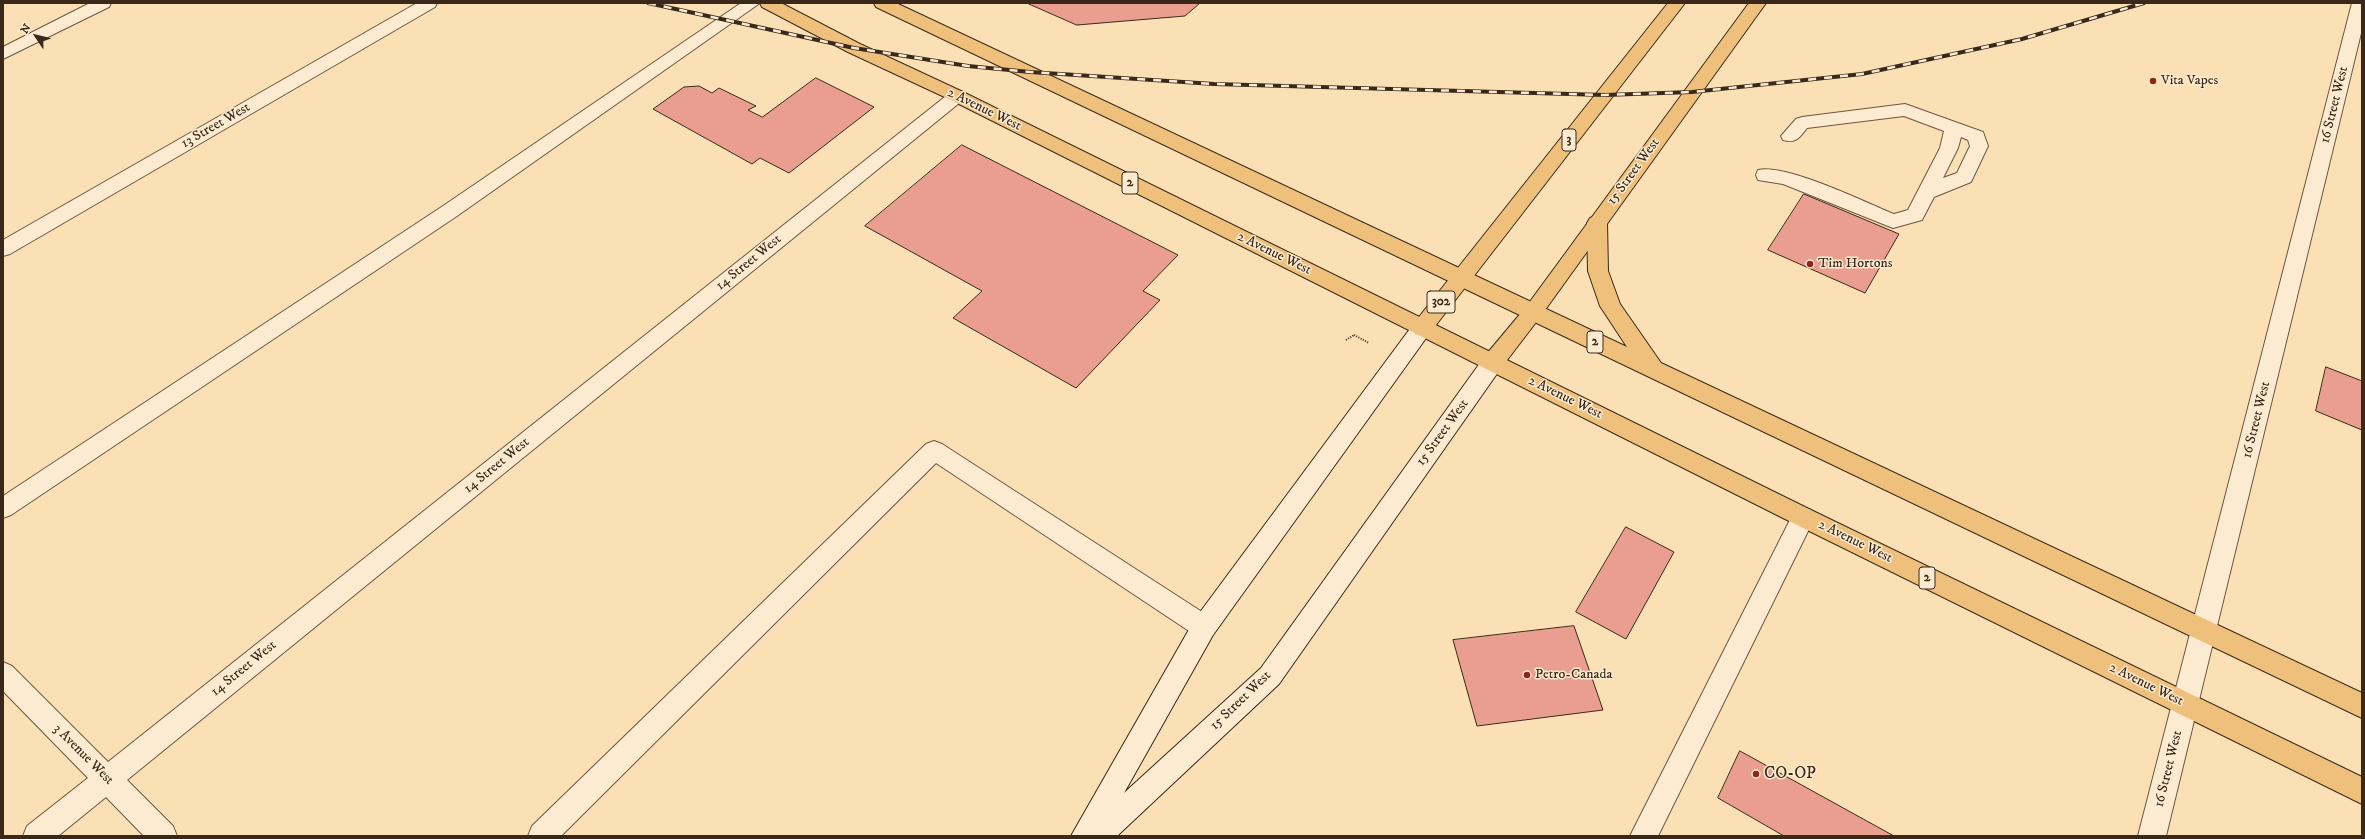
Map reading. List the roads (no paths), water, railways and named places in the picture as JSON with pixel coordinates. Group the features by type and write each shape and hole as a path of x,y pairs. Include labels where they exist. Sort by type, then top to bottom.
{"main road":[{"name":"2 Avenue West","path":"768,3 854,48 957,96 1803,517 2362,791"},
{"name":"2","path":"882,3 1460,277 1656,372 2362,706"},
{"name":"3","path":"1460,277 1677,3"},
{"name":"15 Street West","path":"1493,362 1533,312 1758,3"},
{"path":"1597,223 1598,271 1610,306 1656,372"},
{"name":"302","path":"1422,328 1460,277"}],"street":[{"path":"3,54 103,3"},
{"name":"13 Street West","path":"3,249 429,3"},
{"path":"3,508 450,211 752,3"},
{"name":"16 Street West","path":"2152,836 2360,3"},
{"name":"14 Street West","path":"37,836 957,96"},
{"path":"1790,136 1802,123 1905,110 1976,136 1979,146 1964,177 1926,194"},
{"path":"1765,174 1786,178 1893,220 1915,214 1949,148 1954,128"},
{"name":"302","path":"1085,836 1204,627 1422,328"},
{"name":"15 Street West","path":"1097,836 1270,676 1493,362"},
{"path":"542,836 934,450 1204,627"},
{"path":"1644,836 1803,517"},
{"name":"3 Avenue West","path":"3,674 162,836"}],"railway":[{"path":"648,3 854,48 968,66 1030,72 1214,84 1605,95 1692,92 1862,74 2022,39 2144,3"}],"place":[{"name":"Vita Vapes","path":"2153,81"},
{"name":"Tim Hortons","path":"1810,264"},
{"name":"Petro-Canada","path":"1527,675"},
{"name":"CO-OP","path":"1756,774"}]}
